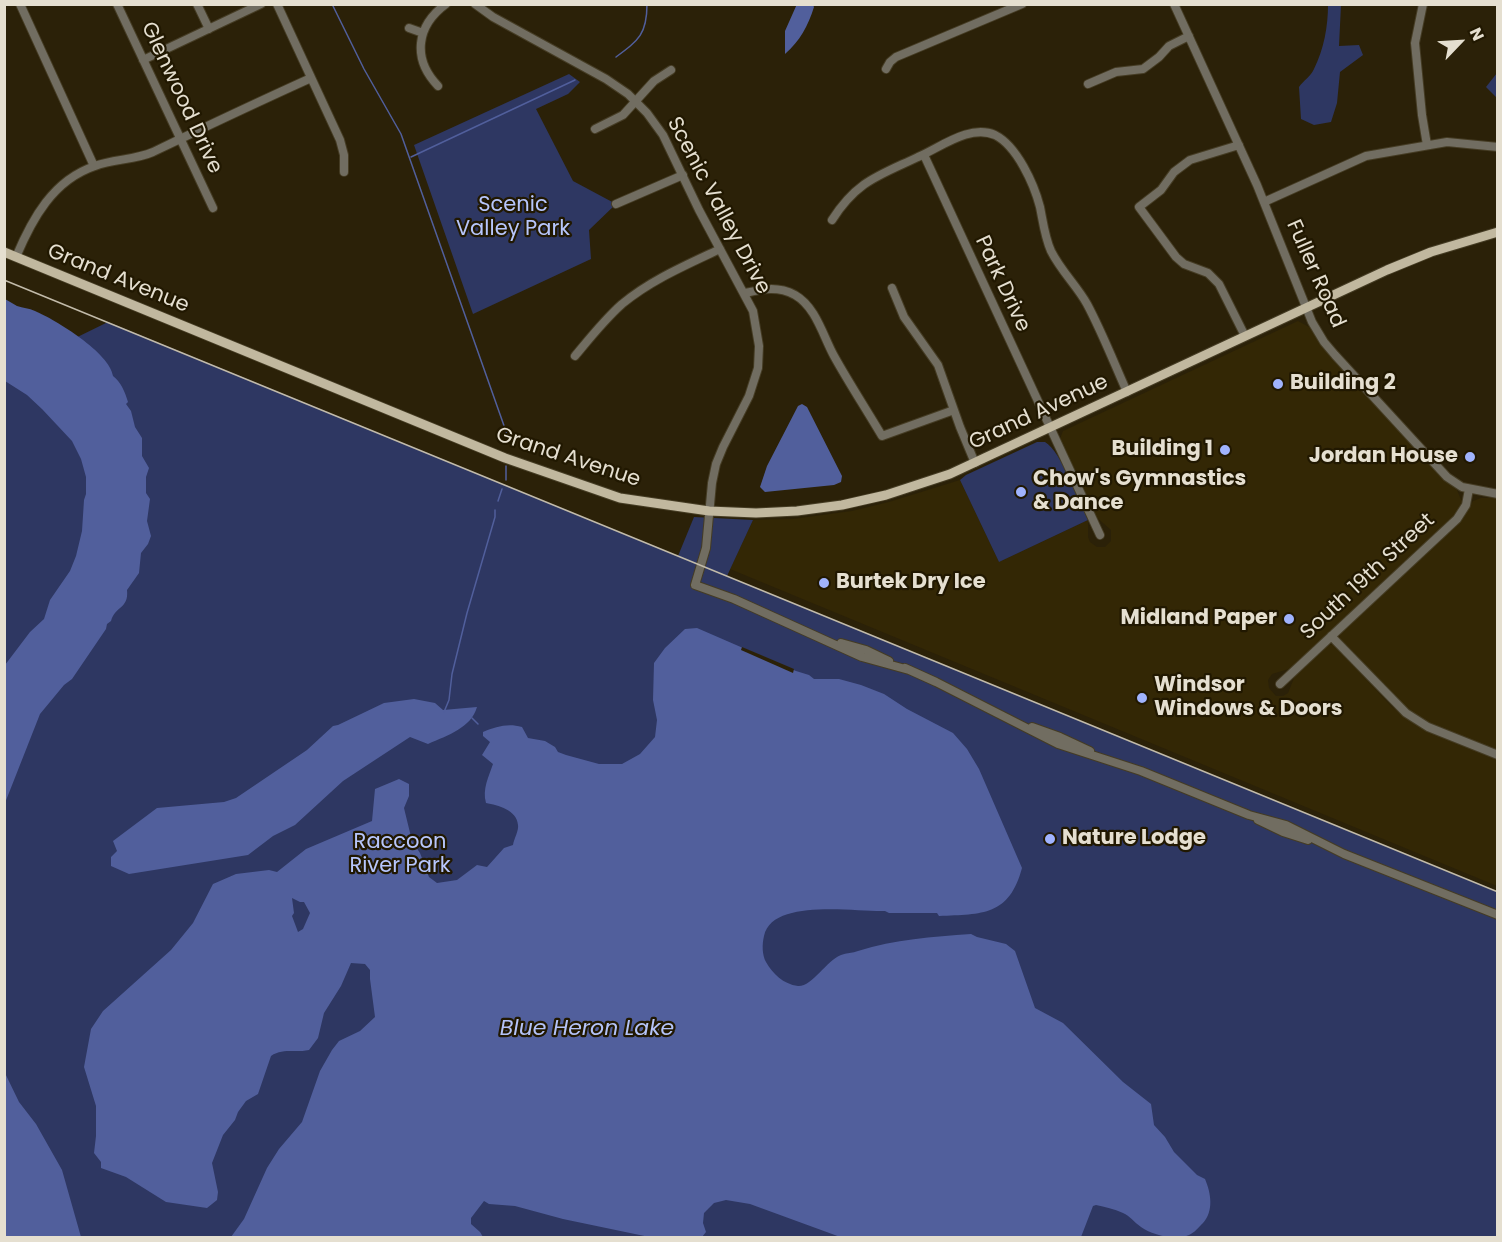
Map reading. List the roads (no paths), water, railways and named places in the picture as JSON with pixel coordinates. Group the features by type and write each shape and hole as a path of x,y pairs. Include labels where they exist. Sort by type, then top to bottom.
{"main road":[{"name":"Grand Avenue","path":"4,252 505,458 620,498 709,511 756,513 797,511 842,505 916,486 975,463 1400,264 1497,232"}],"street":[{"path":"20,4 94,166"},
{"name":"Glenwood Drive","path":"117,4 213,208"},
{"path":"197,4 209,29"},
{"path":"143,60 261,4"},
{"path":"277,4 340,140 344,155 344,172"},
{"path":"438,86 423,65 421,49 423,33 433,15 446,4"},
{"name":"Scenic Valley Drive","path":"475,4 493,17 606,79 647,113 663,135 753,311 759,346 758,368 749,396 716,464 706,548 695,585 734,599 818,636 866,650 936,682 1058,744 1115,762 1249,814 1286,825 1318,842 1497,915"},
{"path":"886,69 896,57 1022,4"},
{"name":"Fuller Road","path":"1174,4 1264,202 1318,333 1335,355 1447,477 1455,484 1469,489 1497,494"},
{"path":"1423,4 1415,43 1427,145"},
{"path":"409,28 423,33"},
{"path":"1088,84 1116,72 1143,69 1169,46 1189,36"},
{"path":"595,129 617,120 654,81 671,70"},
{"path":"16,257 31,223 44,203 65,184 94,166 149,154 311,78"},
{"path":"832,220 849,196 864,184 968,134 983,132 1002,140 1018,157 1036,194 1050,249 1062,271 1086,303 1127,392"},
{"path":"1264,202 1359,158 1447,142 1497,147"},
{"path":"1239,145 1190,160 1174,172 1161,190 1139,207 1176,257 1184,264 1208,273 1219,284 1245,336"},
{"name":"Park Drive","path":"924,155 1100,535"},
{"path":"616,204 683,175"},
{"path":"575,356 596,330 624,303 655,281 720,249"},
{"path":"892,288 904,317 938,365 975,463"},
{"path":"745,293 763,289 780,289 794,294 806,304 882,436 954,410"},
{"name":"South 19th Street","path":"1280,684 1457,519 1466,505 1469,489"},
{"path":"1331,636 1403,711 1428,727 1494,754"}],"water":[{"path":"797,4 814,7 803,33 785,54 785,31"},
{"path":"5,299 17,306 44,315 68,329 93,348 110,367 113,376 124,391 128,402 126,404 142,438 142,456 149,468 146,477 146,493 150,499 147,521 151,536 141,553 139,573 127,590 126,601 115,612 72,679 64,685 40,714 5,803 5,665 30,632 44,619 50,600 70,571 82,531 86,477 81,459 72,441 27,395 5,381"},
{"path":"802,404 807,407 842,476 841,482 834,485 765,492 760,487 767,466 798,406"},
{"name":"Blue Heron Lake","path":"697,628 814,679 839,679 861,685 884,694 953,733 967,749 979,769 1022,868 1017,884 1002,904 981,913 939,916 937,913 889,913 836,909 798,912 782,916 770,924 763,939 764,956 772,971 783,981 798,986 809,982 841,955 886,944 971,934 1006,944 1015,951 1035,1008 1063,1023 1123,1082 1151,1104 1154,1125 1174,1152 1197,1175 1205,1179 1210,1196 1209,1213 1196,1230 1184,1237 1157,1235 1145,1230 1123,1213 1096,1205 1093,1206 1081,1237 843,1238 750,1204 726,1200 714,1203 704,1213 703,1223 706,1232 702,1237 654,1238 563,1219 515,1206 489,1204 484,1201 471,1218 471,1224 483,1237 231,1237 244,1219 267,1168 279,1149 302,1122 320,1071 332,1050 339,1041 360,1031 375,1017 370,970 365,964 351,963 341,986 324,1013 318,1038 309,1050 280,1052 271,1056 258,1094 246,1101 223,1135 212,1163 218,1192 217,1200 207,1208 166,1202 126,1177 101,1168 101,1162 94,1153 96,1106 84,1067 91,1029 103,1011 171,950 193,923 213,884 236,874 269,870 277,872 306,849 372,821 375,789 399,779 409,784 409,796 404,808 412,841 420,853 429,877 437,883 457,880 477,865 487,867 504,848 513,845 518,827 517,820 511,812 486,803 485,788 493,764 482,755 490,742 483,736 483,732 497,727 522,727 528,738 545,741 555,747 558,752 566,755 599,764 622,764 640,754 655,737 657,720 653,700 654,663 665,648 685,629","holes":["292,898 304,902 310,913 303,929 298,932 292,916 294,913"]},
{"path":"414,699 435,703 443,710 477,707 464,726 428,744 410,737 343,781 295,825 273,836 248,855 129,874 111,866 111,857 117,851 113,841 157,808 224,802 236,798 307,750 333,726 384,703"},
{"path":"4,1071 19,1102 36,1124 62,1170 81,1237 6,1237"}],"waterway":[{"path":"332,4 364,69 401,134 508,437"},
{"path":"616,57 631,46 640,35 645,23 647,4"},
{"path":"411,157 575,80"},
{"path":"506,466 506,480"},
{"path":"498,501 502,489"},
{"path":"444,712 449,700 452,674 467,613 495,517 495,510"},
{"path":"472,718 478,724"}],"railway":[{"path":"4,280 1498,892"}],"place":[{"name":"Building 2","path":"1278,384"},
{"name":"Building 1","path":"1225,450"},
{"name":"Jordan House","path":"1470,457"},
{"name":"Chow's Gymnastics & Dance","path":"1021,492"},
{"name":"Burtek Dry Ice","path":"824,583"},
{"name":"Midland Paper","path":"1289,619"},
{"name":"Windsor Windows & Doors","path":"1142,698"},
{"name":"Nature Lodge","path":"1050,839"}],"park label":[{"name":"Scenic Valley Park","path":"513,218"},
{"name":"Raccoon River Park","path":"400,855"}]}
